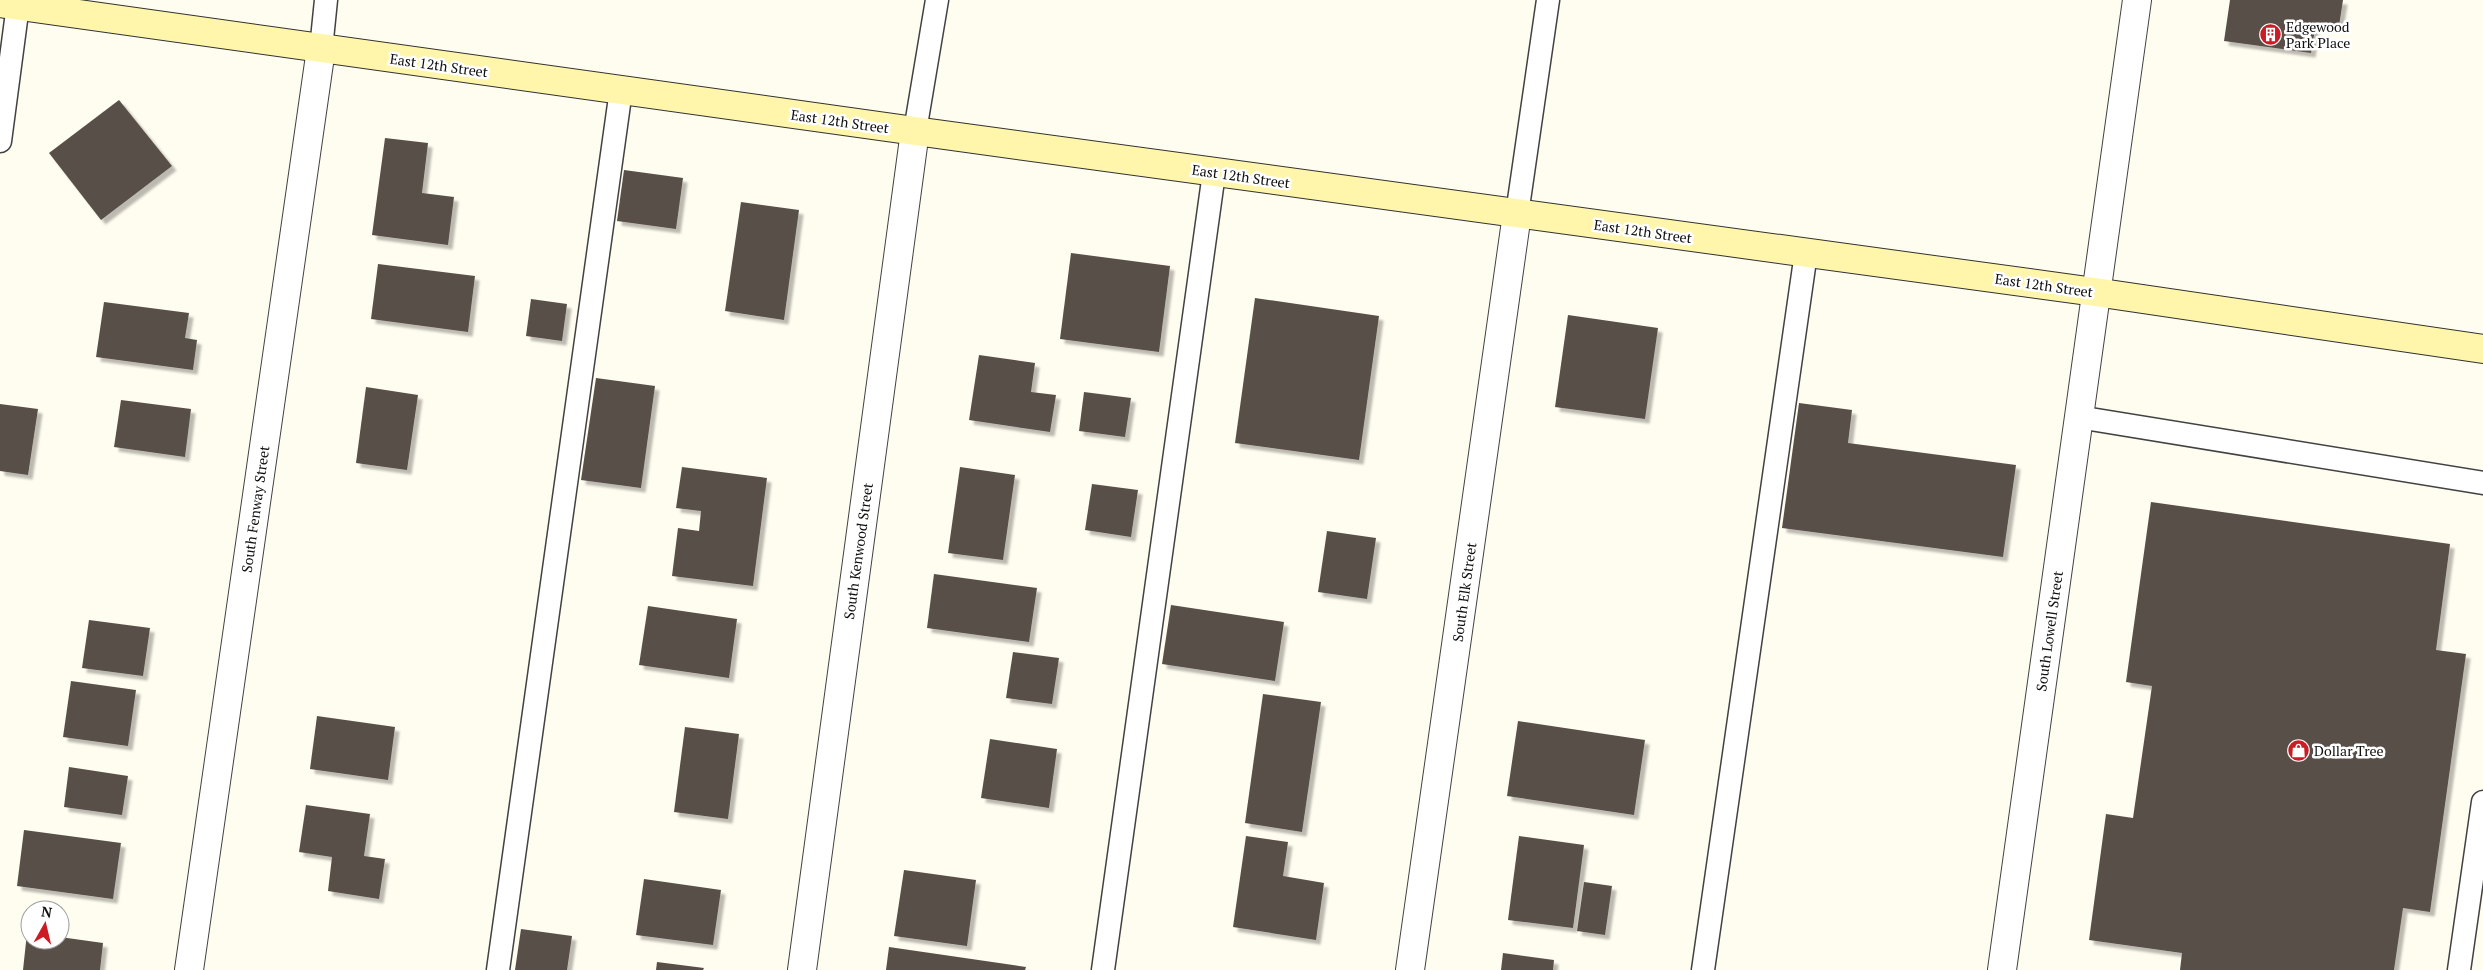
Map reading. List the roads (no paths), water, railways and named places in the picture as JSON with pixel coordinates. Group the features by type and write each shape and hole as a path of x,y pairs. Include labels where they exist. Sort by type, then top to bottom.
{"street":[{"name":"South Lowell Street","path":"2002,970 2137,0"},
{"name":"East 12th Street","path":"9,4 1214,173 2095,292 2483,349"},
{"name":"South Fenway Street","path":"189,970 321,48"},
{"name":"South Kenwood Street","path":"802,970 915,131"},
{"name":"South Elk Street","path":"1410,970 1517,214"}],"lane":[{"path":"321,48 326,0"},
{"path":"915,131 937,0"},
{"path":"1517,214 1548,0"},
{"path":"0,141 9,4"},
{"path":"498,970 621,90"},
{"path":"1103,970 1214,173"},
{"path":"1703,970 1806,253"},
{"path":"2078,417 2483,483"},
{"path":"2459,970 2483,802"}],"place":[{"name":"Edgewood Park Place","path":"2270,34"},
{"name":"Dollar Tree","path":"2298,750"}]}
